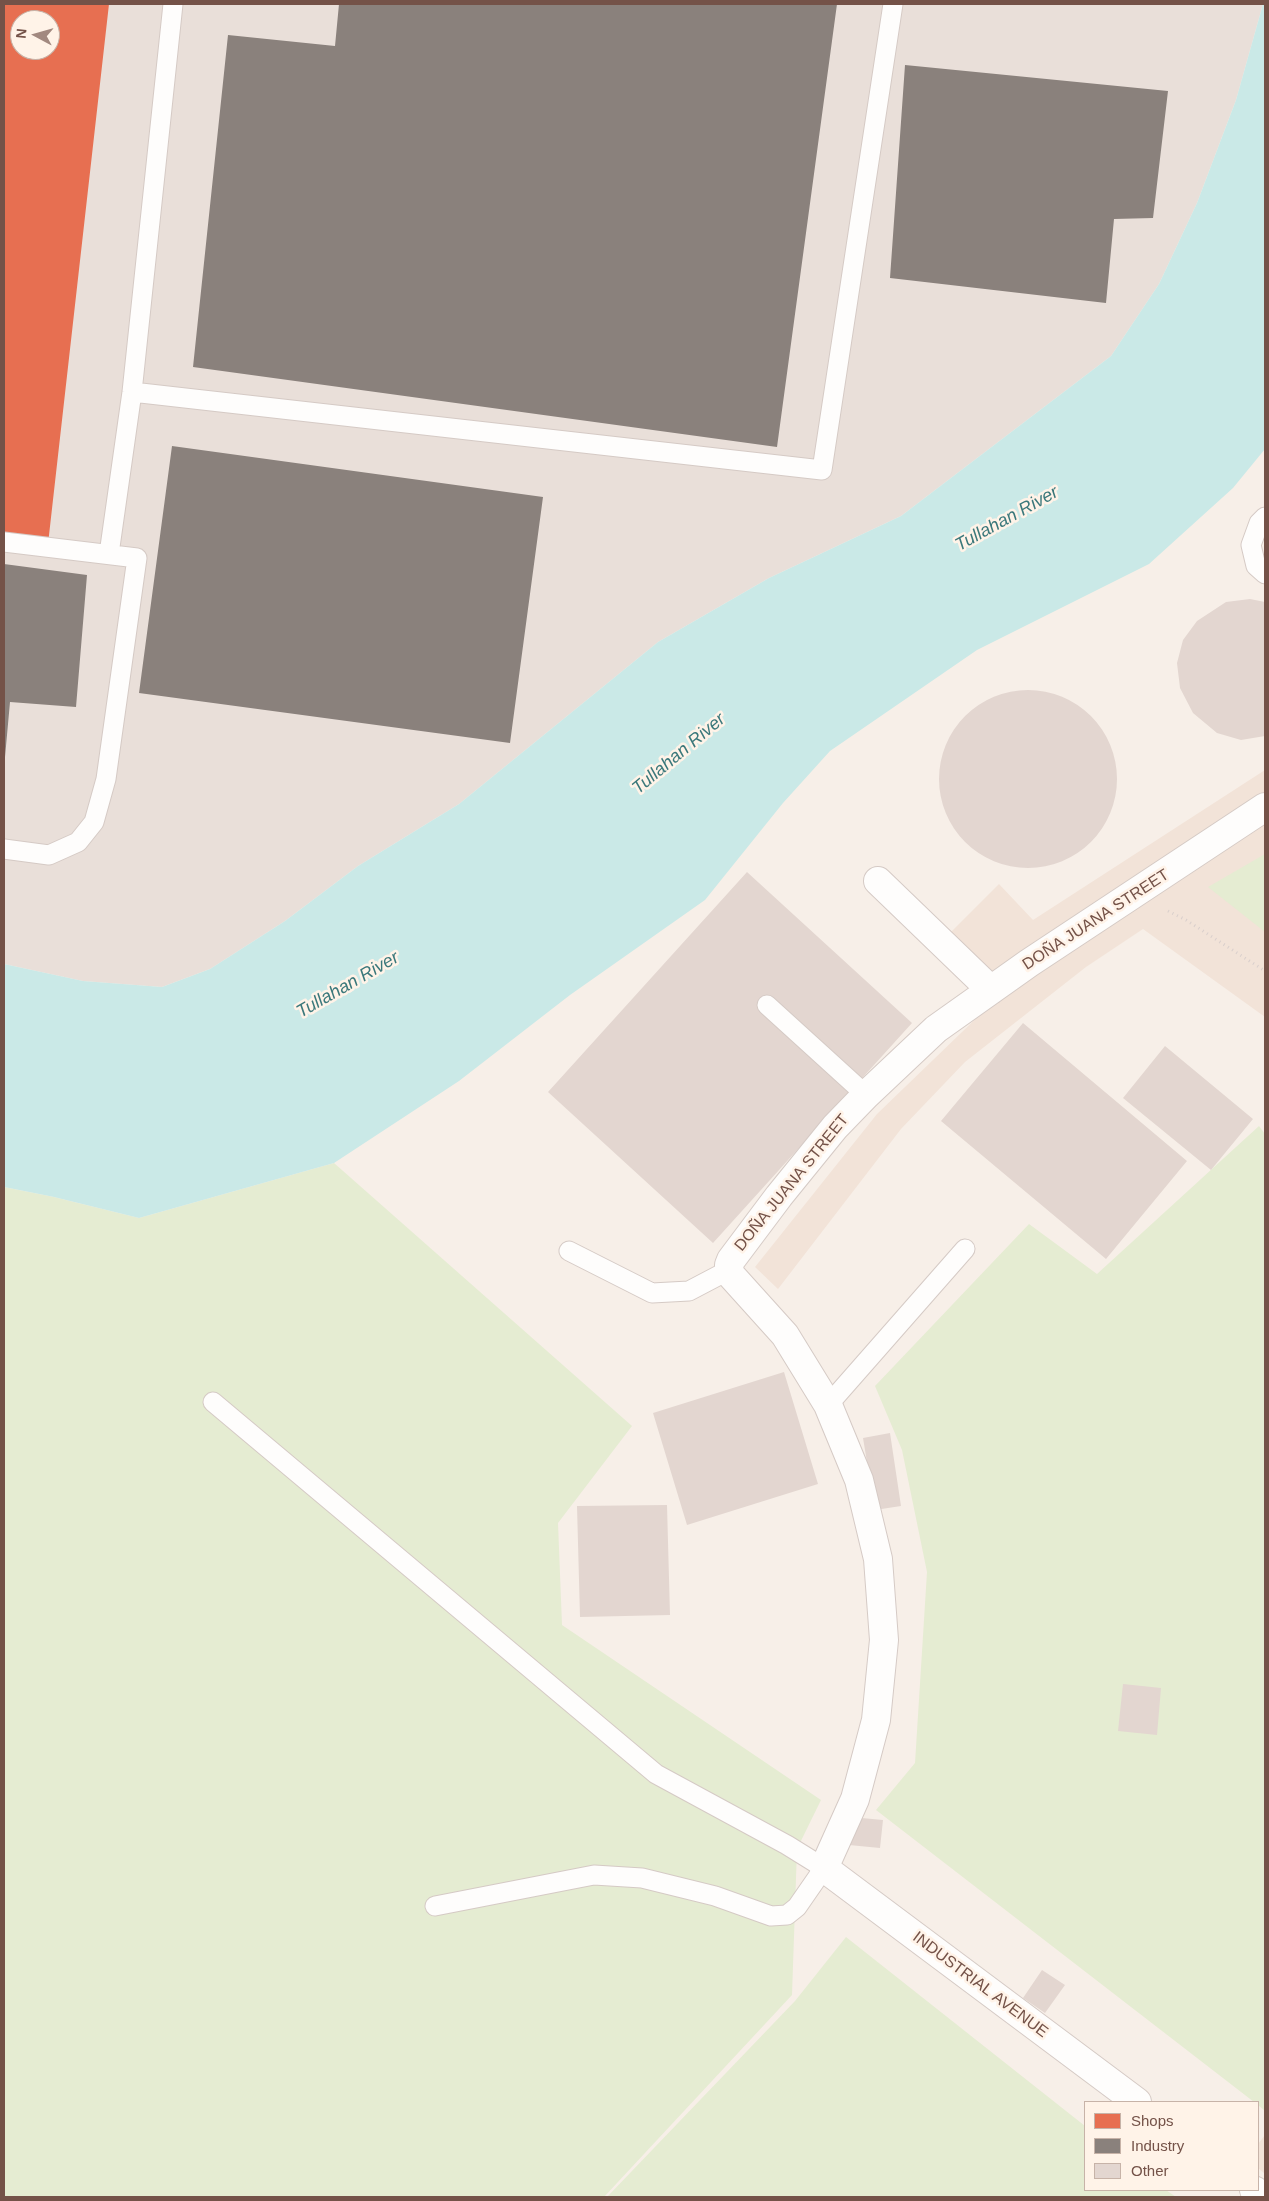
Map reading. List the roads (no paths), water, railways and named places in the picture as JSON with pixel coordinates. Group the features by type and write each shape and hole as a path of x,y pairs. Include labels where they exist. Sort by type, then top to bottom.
{"street":[{"name":"DOÑA JUANA STREET","path":"824,1868 855,1799 876,1720 884,1640 878,1559 860,1480 828,1405 785,1336 729,1270 731,1260 779,1196 835,1127 866,1095 936,1030 991,990 1265,807"},
{"path":"878,881 991,990"},
{"name":"INDUSTRIAL AVENUE","path":"824,1868 1136,2101"}],"lane":[{"path":"109,554 132,392 173,4"},
{"path":"132,392 822,470 893,4"},
{"path":"1265,517 1259,523 1251,545 1256,566 1265,574"},
{"path":"4,542 137,558 106,779 94,822 78,842 49,855 4,849"},
{"path":"767,1006 866,1095"},
{"path":"828,1405 966,1249"},
{"path":"569,1251 652,1293 688,1290 729,1270"},
{"path":"213,1402 656,1774 787,1845 824,1868 797,1907 787,1916 771,1916 715,1896 642,1878 594,1875 436,1906"}],"water":[{"name":"Tullahan River","path":"1263,4 1265,4 1265,449 1233,488 1149,564 977,650 830,751 783,803 705,900 570,995 459,1081 334,1163 139,1218 4,1187 4,964 83,981 162,987 210,969 285,921 358,866 459,804 658,642 769,578 901,516 1111,356 1159,284 1197,203 1236,100"}]}
